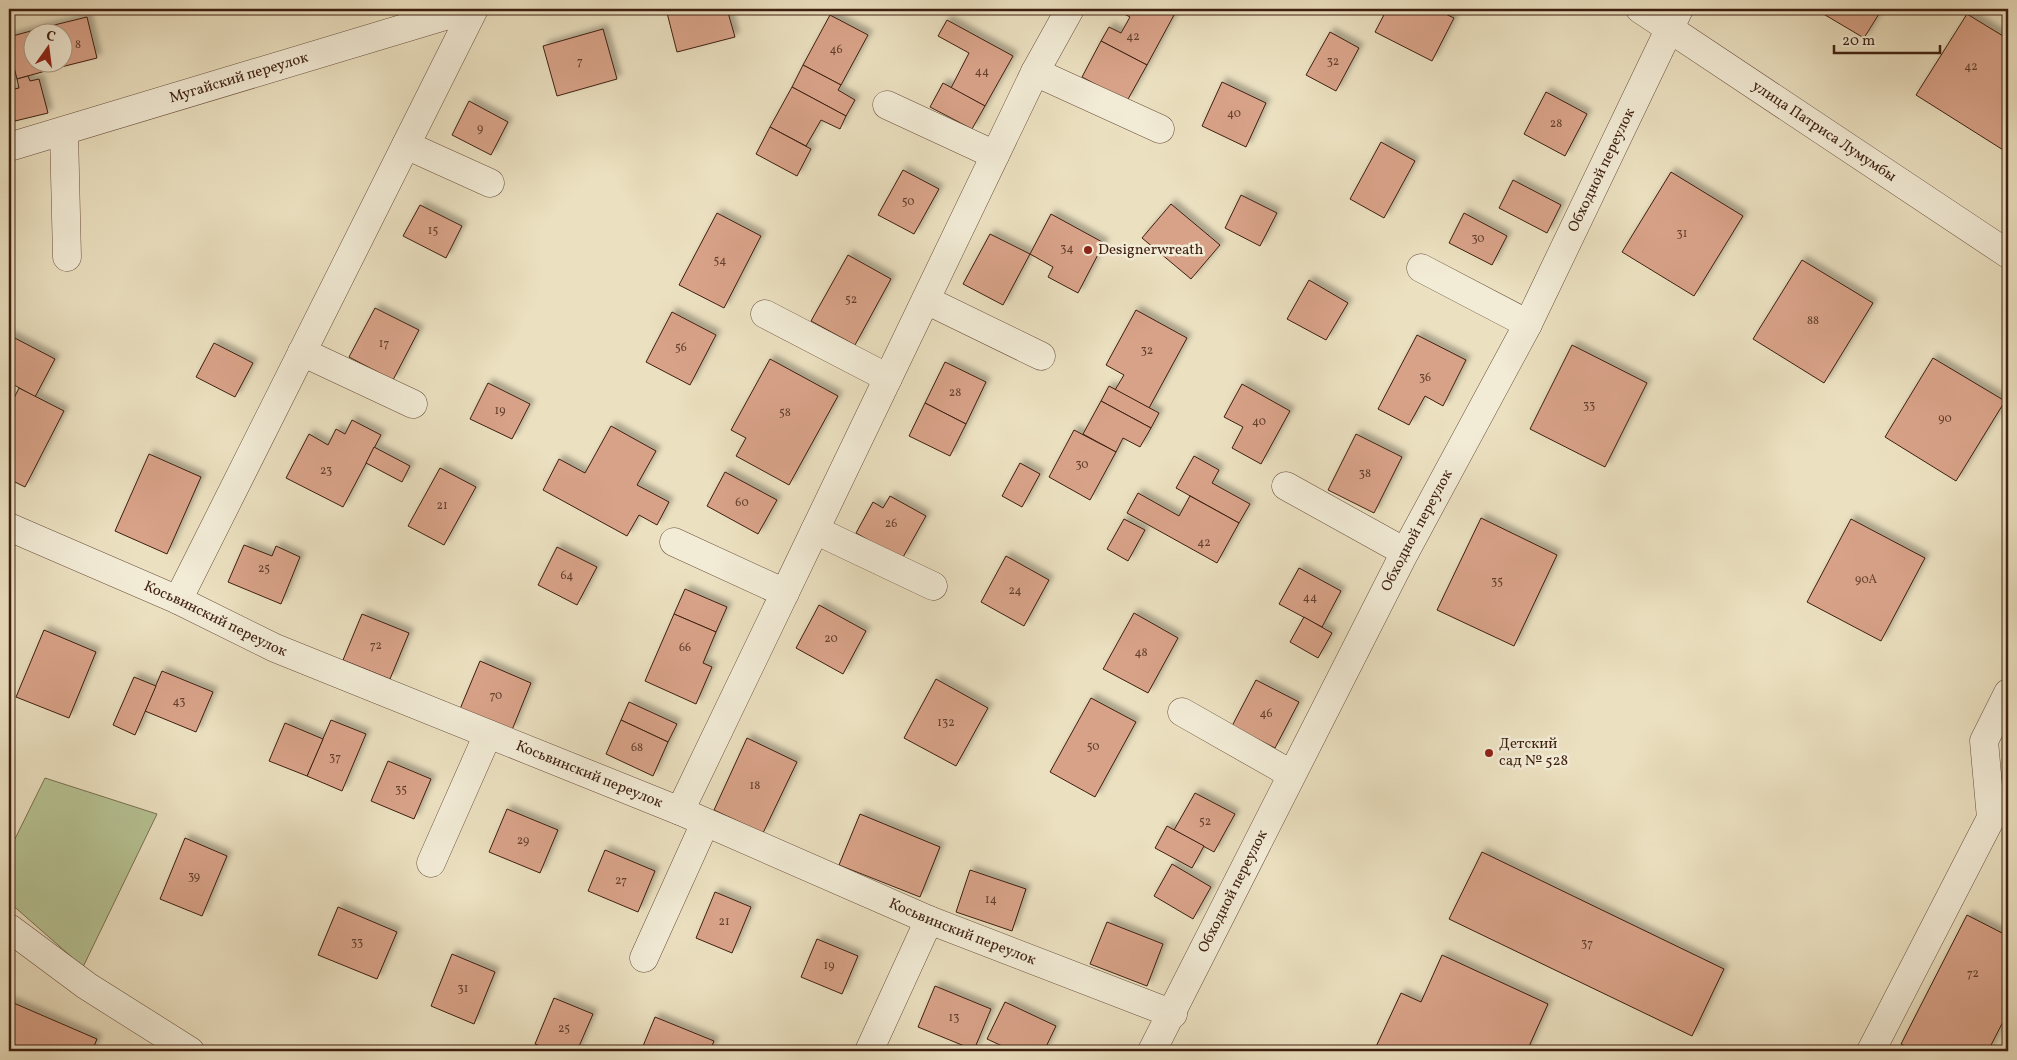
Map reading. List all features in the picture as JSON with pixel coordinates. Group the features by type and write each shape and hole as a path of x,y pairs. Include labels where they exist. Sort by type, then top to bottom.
{"street":[{"name":"Мугайский переулок","path":"9,147 468,9"},
{"path":"178,600 474,9"},
{"path":"680,812 1035,72 1070,9"},
{"name":"улица Патриса Лумумбы","path":"1640,9 1674,18 2008,254"},
{"name":"Обходной переулок","path":"1157,1050 1291,774 1405,552 1528,324 1674,18"},
{"path":"1035,72 1160,129"},
{"path":"887,105 995,155"},
{"path":"64,132 67,257"},
{"path":"406,145 490,183"},
{"path":"1421,268 1528,324"},
{"path":"926,300 1041,356"},
{"path":"765,314 888,378"},
{"path":"302,352 413,404"},
{"path":"1286,486 1405,552"},
{"name":"Косьвинский переулок","path":"9,527 178,600 276,648 680,812 929,920 1173,1014"},
{"path":"815,530 933,586"},
{"path":"674,542 785,593"},
{"path":"1871,1051 1990,818 1984,741 2008,693"},
{"path":"1182,712 1291,774"},
{"path":"431,863 488,734"},
{"path":"644,958 705,823"},
{"path":"869,1051 929,920"},
{"path":"9,928 87,986 190,1051"}],"green space":[{"path":"45,778 157,814 83,967 9,902 9,851"}],"building":[{"path":"666,9 727,9 735,37 677,52"},
{"path":"1115,9 1163,9 1174,15 1147,65 1101,41 1109,27 1121,33 1130,17"},
{"path":"1387,9 1435,9 1454,18 1432,61 1375,32"},
{"path":"1815,9 1882,9 1864,38"},
{"path":"1967,14 2008,39 2008,153 1916,95"},
{"path":"830,15 868,35 841,85 803,65"},
{"path":"87,17 97,58 72,64 72,22 67,22"},
{"path":"947,20 1013,56 985,106 951,88 969,53 938,36"},
{"path":"603,29 617,79 557,96 543,46"},
{"path":"1330,32 1359,48 1336,91 1306,75"},
{"path":"22,33 22,72 42,72 17,79 9,48 9,37"},
{"path":"1101,41 1147,65 1127,101 1082,77"},
{"path":"803,65 841,85 838,90 855,100 846,116 792,87"},
{"path":"9,67 14,84 9,86"},
{"path":"28,76 30,81 39,79 48,113 15,121 9,90 19,88 17,79"},
{"path":"1222,82 1266,103 1246,147 1202,126"},
{"path":"943,83 985,106 972,129 930,107"},
{"path":"792,87 846,116 840,129 821,120 806,146 770,127"},
{"path":"1546,92 1587,114 1565,156 1524,134"},
{"path":"469,101 508,122 491,155 452,135"},
{"path":"770,127 811,149 797,176 756,154"},
{"path":"1381,142 1415,161 1384,218 1350,199"},
{"path":"903,170 939,189 914,234 878,215"},
{"path":"1671,172 1743,216 1694,296 1622,252"},
{"path":"1513,180 1561,205 1547,233 1499,208"},
{"path":"1241,195 1277,213 1260,246 1225,228"},
{"path":"1171,204 1220,245 1191,279 1142,238"},
{"path":"420,205 462,226 446,258 403,236"},
{"path":"717,213 761,236 724,308 679,285"},
{"path":"1464,213 1507,236 1492,265 1449,243"},
{"path":"1051,214 1104,243 1078,293 1048,277 1053,267 1030,254"},
{"path":"990,234 1030,254 1003,305 963,284"},
{"path":"848,255 891,279 855,345 811,321"},
{"path":"1802,260 1873,303 1824,383 1753,339"},
{"path":"1309,280 1348,303 1326,340 1287,319"},
{"path":"375,308 419,330 393,380 349,357"},
{"path":"1136,310 1187,338 1149,408 1115,390 1124,375 1106,365"},
{"path":"672,312 716,335 690,385 646,362"},
{"path":"9,335 55,359 35,397 9,382"},
{"path":"1417,335 1466,360 1443,406 1425,396 1409,425 1378,409"},
{"path":"214,343 253,363 235,397 196,377"},
{"path":"1572,345 1647,383 1605,467 1530,429"},
{"path":"1933,358 2005,401 1956,481 1885,437"},
{"path":"770,359 838,396 789,485 736,456 746,438 731,430"},
{"path":"945,362 986,382 966,424 925,403"},
{"path":"488,383 530,404 512,439 470,419"},
{"path":"1242,384 1290,411 1261,464 1232,448 1243,427 1224,417"},
{"path":"1109,386 1159,413 1151,428 1101,401"},
{"path":"19,388 64,411 25,487 9,479 9,408"},
{"path":"1101,401 1151,428 1140,447 1123,438 1116,452 1083,434"},
{"path":"925,403 966,424 950,456 909,436"},
{"path":"352,420 381,435 343,507 286,478 309,434 328,445 336,429 345,434"},
{"path":"611,426 656,451 637,485 669,502 657,525 639,515 627,536 543,490 559,459 585,473"},
{"path":"1074,430 1116,452 1090,500 1049,477"},
{"path":"1356,434 1402,457 1374,513 1328,490"},
{"path":"374,447 410,466 402,482 366,463"},
{"path":"149,454 201,477 167,554 115,531"},
{"path":"1194,456 1219,470 1212,483 1250,504 1239,523 1176,488"},
{"path":"1020,463 1040,474 1022,507 1002,496"},
{"path":"440,468 476,487 444,545 408,526"},
{"path":"725,472 777,500 758,534 707,506"},
{"path":"1138,493 1179,516 1190,496 1239,523 1217,563 1127,513"},
{"path":"890,496 926,516 902,559 856,533 873,502 883,508"},
{"path":"1481,518 1557,555 1514,646 1437,610"},
{"path":"1124,519 1145,530 1128,561 1107,549"},
{"path":"1851,519 1925,558 1881,641 1807,602"},
{"path":"244,545 272,556 276,546 300,557 281,604 228,582"},
{"path":"557,547 597,567 577,605 538,585"},
{"path":"1006,556 1049,580 1024,626 981,602"},
{"path":"1299,568 1341,591 1322,627 1279,604"},
{"path":"685,589 727,607 716,632 674,614"},
{"path":"819,605 866,631 843,674 796,648"},
{"path":"1134,613 1178,638 1148,693 1103,669"},
{"path":"362,614 409,633 390,679 343,660"},
{"path":"674,614 716,632 703,663 712,667 696,704 645,681"},
{"path":"1304,617 1332,633 1318,658 1290,642"},
{"path":"44,630 96,652 69,718 16,697"},
{"path":"480,661 531,683 512,730 460,709"},
{"path":"162,671 213,692 196,732 145,711"},
{"path":"134,677 156,686 135,735 113,725"},
{"path":"936,679 988,708 956,766 904,738"},
{"path":"1256,680 1299,702 1275,748 1232,726"},
{"path":"1091,698 1136,722 1095,797 1050,772"},
{"path":"629,702 677,724 668,742 621,720"},
{"path":"331,720 366,734 342,791 307,776"},
{"path":"621,720 668,742 653,776 606,754"},
{"path":"285,723 323,739 307,776 269,761"},
{"path":"747,738 797,762 763,833 714,810"},
{"path":"388,761 431,779 414,819 371,801"},
{"path":"1195,793 1235,814 1214,852 1174,830"},
{"path":"507,809 558,830 540,873 489,852"},
{"path":"860,814 940,847 920,897 839,865"},
{"path":"1167,826 1204,846 1192,868 1155,848"},
{"path":"185,838 227,856 202,916 160,899"},
{"path":"605,850 655,871 638,912 588,891"},
{"path":"1482,852 1724,969 1692,1036 1449,919"},
{"path":"1172,864 1211,887 1193,919 1154,896"},
{"path":"970,870 1026,889 1012,931 956,912"},
{"path":"715,892 751,907 732,953 696,938"},
{"path":"338,907 397,932 377,979 318,955"},
{"path":"1967,915 2008,936 2008,1012 1988,1051 1980,1047 1978,1051 1916,1051 1901,1044"},
{"path":"1107,922 1163,944 1147,986 1090,964"},
{"path":"817,939 858,956 842,994 801,977"},
{"path":"452,954 495,972 474,1024 431,1006"},
{"path":"1442,955 1548,1004 1527,1051 1374,1051 1401,993 1421,1002"},
{"path":"935,986 991,1009 974,1050 918,1027"},
{"path":"554,998 593,1014 577,1051 554,1051 535,1044"},
{"path":"9,1001 97,1039 92,1051 9,1051"},
{"path":"1005,1002 1056,1026 1044,1051 1013,1051 987,1039"},
{"path":"655,1017 714,1041 710,1051 641,1051"}],"place":[{"name":"Designerwreath","path":"1088,250"},
{"name":"Детский сад № 528","path":"1489,753"}]}
